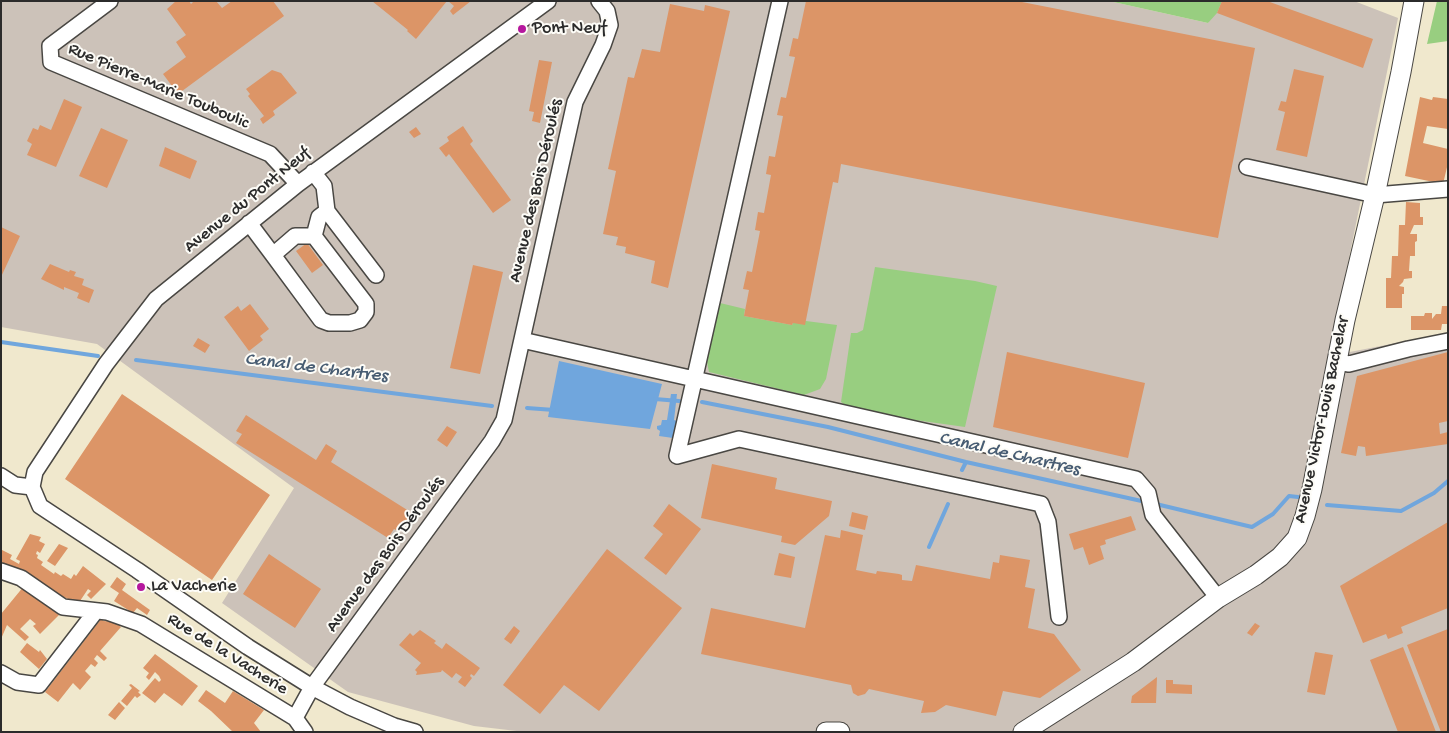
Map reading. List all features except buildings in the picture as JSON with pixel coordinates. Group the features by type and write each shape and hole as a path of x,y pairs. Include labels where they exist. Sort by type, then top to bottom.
{"main road":[{"name":"Avenue Victor-Louis Bachelar","path":"1023,732 1133,662 1218,598 1256,575 1280,557 1297,538 1306,516 1312,490 1345,320 1375,194 1414,1"},
{"path":"826,732 840,732"}],"street":[{"name":"Rue Pierre-Marie Touboulic","path":"110,1 50,46 51,62 270,154 298,184"},
{"name":"Avenue du Pont Neuf","path":"32,487 35,472 106,364 156,299 298,184 548,1"},
{"name":"Avenue des Bois Déroulés","path":"312,687 492,441 504,420 575,102 603,45 610,25 607,11 599,1"},
{"path":"780,1 677,456 739,438 1041,504 1048,522 1058,617"},
{"path":"1247,166 1375,194 1448,189"},
{"path":"314,172 324,186 327,211 376,275"},
{"path":"314,236 319,217 327,211"},
{"path":"249,223 320,320 329,323 350,323 360,320 366,312 366,304 314,236"},
{"path":"273,255 295,236 314,236"},
{"path":"522,340 1136,479 1148,493 1154,514 1218,598"},
{"path":"1337,362 1349,364 1389,353 1448,341"},
{"path":"1,476 15,485 32,487 40,506 248,647 312,687 350,707 394,726 415,732"},
{"name":"Rue de la Vacherie","path":"2,572 21,578 63,607 107,612 141,624 295,718 305,732"},
{"path":"1,673 17,682 39,685 96,611"},
{"name":"Rue de la Vacherie","path":"295,718 312,687"}],"shaded area":[{"path":"1,1 1109,1 1208,23 1220,1 1354,1 1398,18 1329,356 1448,333 1448,732 525,732 474,726 348,692 222,603 294,488 97,344 1,327"}],"green space":[{"path":"1109,1 1222,1 1217,13 1208,23"},
{"path":"1437,1 1448,1 1448,41 1427,44"},
{"path":"875,267 975,281 997,286 965,427 850,408 841,402 851,333 863,330"},
{"path":"720,303 745,309 744,316 792,325 793,323 806,321 837,325 826,379 820,389 804,395 709,372 707,362"}],"water":[{"path":"559,361 662,384 650,429 548,417"},
{"path":"671,394 677,394 674,420 677,421 673,438 659,436 660,431 657,429 657,426 661,425 662,420 667,420"}],"waterway":[{"name":"Canal de Chartres","path":"1,342 98,356"},
{"name":"Canal de Chartres","path":"136,360 492,406"},
{"name":"Canal de Chartres","path":"655,399 679,401"},
{"name":"Canal de Chartres","path":"702,402 828,427 966,462 1146,502"},
{"name":"Canal de Chartres","path":"527,408 554,410"},
{"path":"962,470 966,462"},
{"name":"Canal de Chartres","path":"1327,505 1401,511 1434,493 1448,481"},
{"name":"Canal de Chartres","path":"1156,504 1252,527 1273,514 1289,496 1298,497"},
{"path":"929,547 948,504"}],"place":[{"name":"Pont Neuf","path":"522,29"},
{"name":"La Vacherie","path":"141,587"}]}
